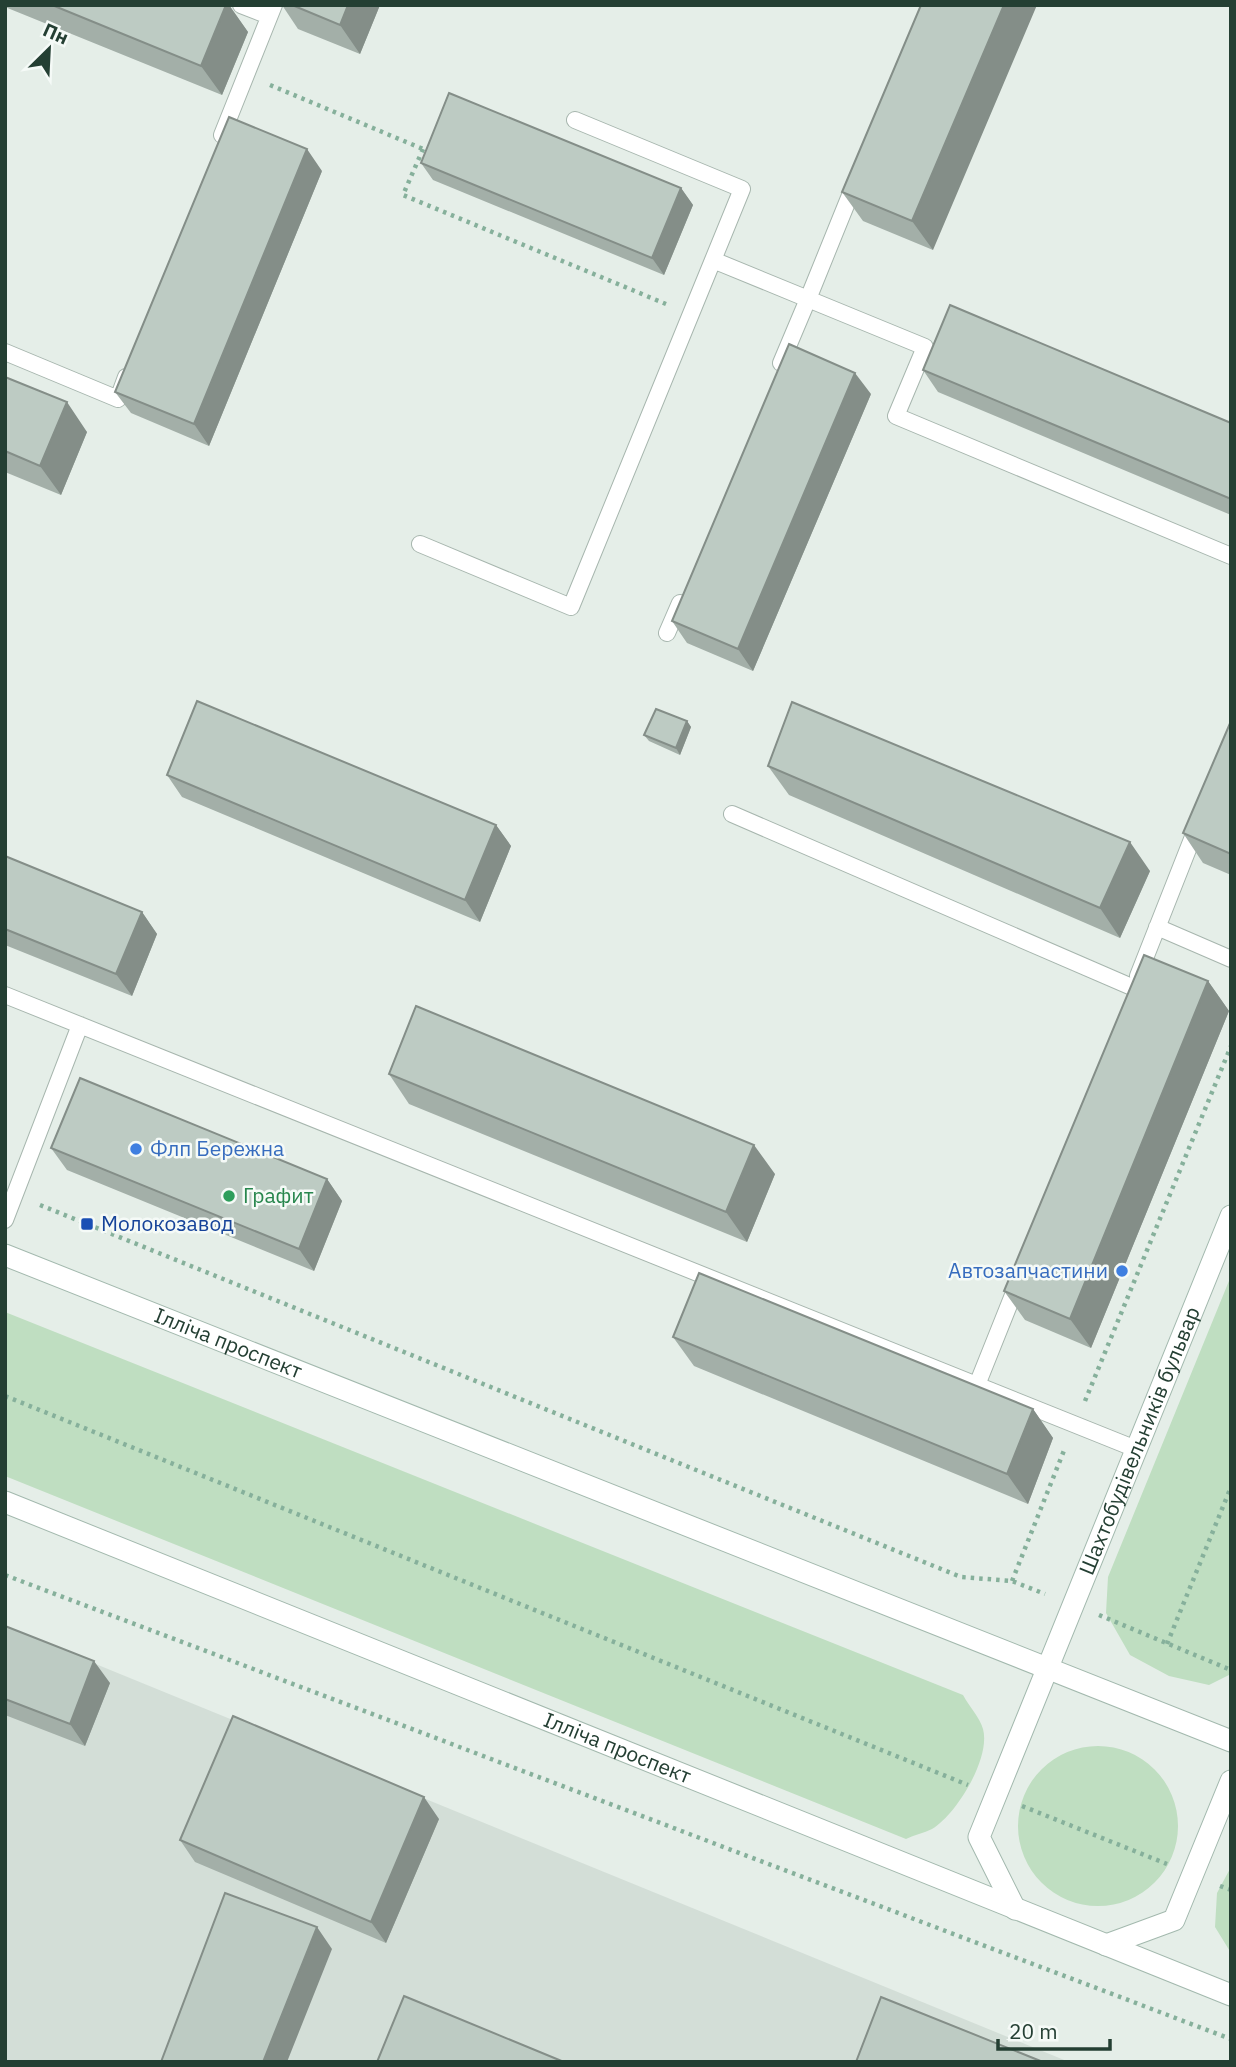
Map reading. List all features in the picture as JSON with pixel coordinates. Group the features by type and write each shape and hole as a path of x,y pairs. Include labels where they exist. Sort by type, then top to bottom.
{"main road":[{"name":"Шахтобудівельників бульвар","path":"1016,1909 979,1837 1231,1216"},
{"name":"Ілліча проспект","path":"5,1255 1231,1741"},
{"name":"Ілліча проспект","path":"5,1502 1231,1995"},
{"path":"1106,1945 1174,1920 1231,1782"}],"lane":[{"path":"215,152 271,11 241,5"},
{"path":"420,544 571,607 742,190 575,120"},
{"path":"775,376 859,172"},
{"path":"713,260 925,347 895,416 1231,556"},
{"path":"5,352 118,399 133,360"},
{"path":"667,633 689,582"},
{"path":"732,814 1131,994 1206,803"},
{"path":"1157,928 1231,959"},
{"path":"5,995 1136,1449"},
{"path":"5,1220 80,1025"},
{"path":"977,1385 1023,1270"}],"path":[{"path":"246,75 433,153"},
{"path":"423,149 403,195 690,314"},
{"path":"1012,1581 1231,1046"},
{"path":"15,1194 961,1577 1012,1581 1231,1670"},
{"path":"5,1396 1231,1890"},
{"path":"1167,1644 1231,1487"},
{"path":"5,1575 1229,2038 1231,2028"}],"shaded area":[{"path":"5,1627 1069,2062 5,2062"}],"green space":[{"path":"1231,1276 1231,1674 1209,1685 1169,1676 1130,1655 1106,1613 1108,1577"},
{"path":"5,1312 963,1695 983,1729 984,1741 982,1755 970,1785 941,1822 932,1829 906,1839 5,1476"},
{"path":"1098,1746 1129,1752 1154,1770 1172,1795 1178,1826 1172,1857 1154,1882 1129,1900 1098,1906 1067,1900 1042,1882 1024,1857 1018,1826 1024,1795 1042,1770 1067,1752"},
{"path":"1231,1867 1231,1953 1215,1927 1217,1893"}],"building":[{"path":"52,5 226,5 201,66"},
{"path":"292,5 348,5 340,25"},
{"path":"921,5 1004,5 912,221 842,192"},
{"path":"449,93 681,188 652,258 421,163"},
{"path":"229,117 307,149 194,424 115,392"},
{"path":"950,305 1231,423 1231,499 923,370"},
{"path":"789,344 855,373 738,649 672,621"},
{"path":"5,377 67,402 40,466 5,451"},
{"path":"197,701 496,825 465,900 167,775"},
{"path":"792,702 1130,842 1100,908 768,766"},
{"path":"656,709 687,721 676,748 644,735"},
{"path":"1231,721 1231,854 1183,833"},
{"path":"5,856 142,912 116,974 5,929"},
{"path":"1144,955 1208,981 1070,1319 1004,1291"},
{"path":"416,1006 754,1145 726,1212 389,1074"},
{"path":"80,1078 327,1179 299,1249 51,1148"},
{"path":"699,1273 1033,1409 1007,1474 673,1337"},
{"path":"5,1626 94,1661 70,1724 5,1699"},
{"path":"233,1716 424,1797 371,1922 180,1840"},
{"path":"225,1893 317,1927 263,2062 161,2062"},
{"path":"404,1996 564,2062 377,2062"},
{"path":"881,1997 1043,2062 856,2062"}],"place":[{"name":"Флп Бережна","path":"136,1149"},
{"name":"Графит","path":"229,1196"},
{"name":"Молокозавод","path":"87,1224"},
{"name":"Автозапчастини","path":"1122,1271"}]}
